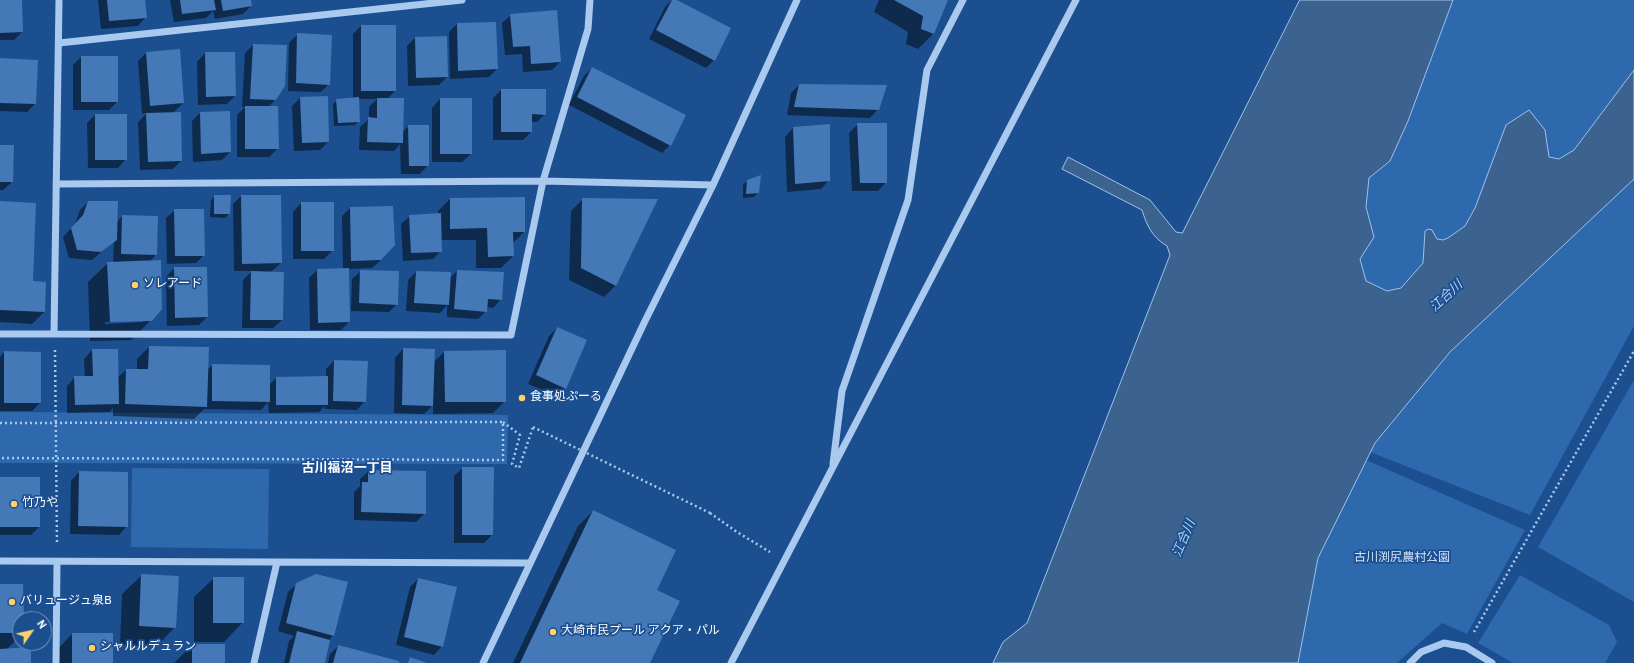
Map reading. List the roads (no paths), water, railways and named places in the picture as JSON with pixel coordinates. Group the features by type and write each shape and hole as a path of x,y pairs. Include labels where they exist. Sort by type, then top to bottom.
{"street":[{"path":"54,334 59,0"},
{"path":"59,44 462,0"},
{"path":"0,334 512,335 543,181 588,29 590,0"},
{"path":"483,663 645,321 713,185 797,0"},
{"path":"832,470 842,391 908,200 926,70 963,0"},
{"path":"731,663 1076,0"},
{"path":"56,184 543,181 713,185"},
{"path":"0,562 530,563"},
{"path":"56,663 57,562"},
{"path":"254,663 276,562"},
{"path":"1410,663 1421,652 1444,643 1466,647 1492,663"}],"water":[{"name":"江合川","path":"1300,0 1453,0 1408,121 1390,161 1369,178 1366,207 1374,237 1360,259 1366,281 1387,291 1401,288 1423,263 1425,231 1428,229 1432,230 1437,239 1443,240 1465,226 1475,208 1506,125 1529,110 1545,130 1549,157 1559,159 1574,150 1634,70 1634,179 1450,352 1375,443 1318,558 1298,663 993,663 1003,642 1027,623 1170,255 1167,246 1157,239 1151,231 1142,210 1062,169 1068,157 1150,200 1176,232 1182,233"}],"place":[{"name":"ソレアード","path":"135,285"},
{"name":"食事処ぷーる","path":"522,398"},
{"name":"竹乃や","path":"14,504"},
{"name":"バリュージュ泉B","path":"12,602"},
{"name":"大崎市民プール アクア・パル","path":"553,632"},
{"name":"シャルルデュラン","path":"92,648"}],"district":[{"name":"古川福沼一丁目","path":"347,469"}],"park label":[{"name":"古川渕尻農村公園","path":"1402,559"}]}
